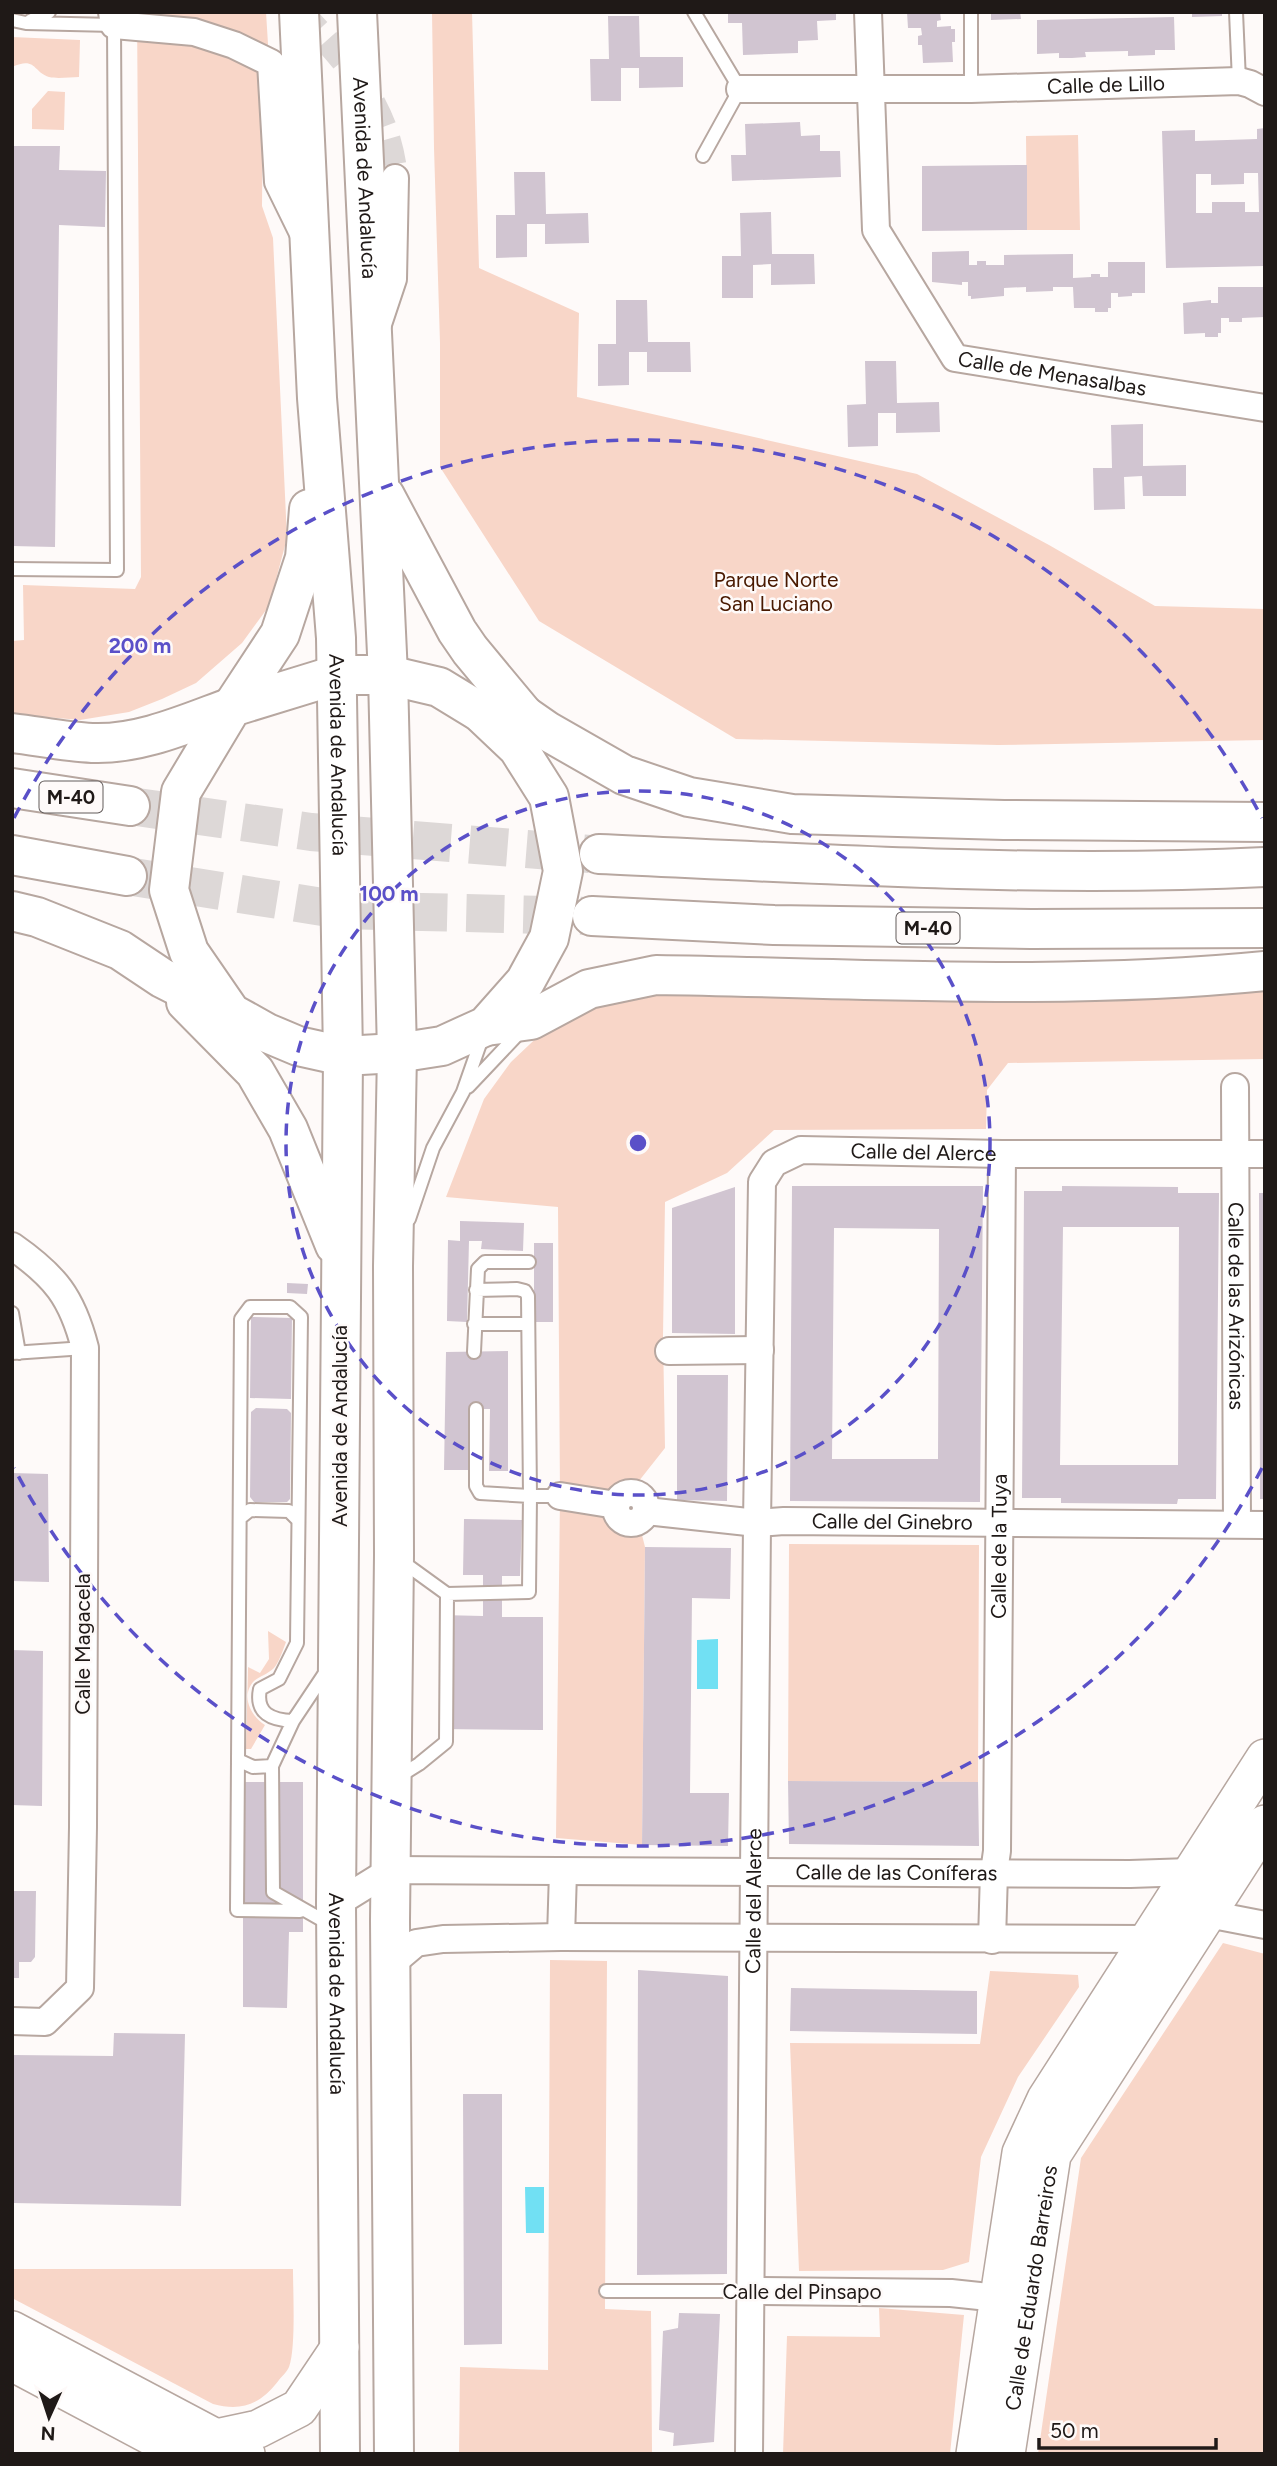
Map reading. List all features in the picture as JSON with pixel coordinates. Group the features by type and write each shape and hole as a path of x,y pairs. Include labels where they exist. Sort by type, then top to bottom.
{"main road":[{"name":"Avenida de Andalucía","path":"299,12 317,398 335,621 336,675 342,1261 338,1652 325,1914 340,2347 340,2454"},
{"name":"Avenida de Andalucía","path":"357,12 388,675 397,1053 393,1266 394,1555 390,1965 394,2454"},
{"name":"Avenida de Andalucía","path":"231,1013 189,952 169,890 181,792 280,634 305,558 317,398"},
{"name":"Avenida de Andalucía","path":"380,486 457,631 524,715"},
{"path":"12,733 93,743 134,738 179,727 232,707 336,675 388,675 439,687 480,712 518,748 549,797 562,870 549,938 525,982 486,1026"},
{"path":"480,712 524,715 624,775 689,797 792,814 1004,820 1265,822"},
{"name":"M-40","path":"12,788 130,806"},
{"path":"599,854 976,871 1187,871 1265,867"},
{"path":"12,855 127,876"},
{"path":"12,911 37,917 120,950 162,978 267,1033 298,1046 342,1056 397,1053 442,1046 486,1026 531,1020 589,989 656,975 1083,982 1194,978 1265,971"},
{"name":"M-40","path":"592,916 801,926 1265,928"},
{"path":"162,978 255,1072 288,1129 342,1261"}],"street":[{"name":"Calle de Menasalbas","path":"868,12 876,230 955,358 1265,408"},
{"name":"Avenida de Andalucía","path":"113,19 194,32 234,45 271,63 278,182 310,248"},
{"name":"Calle de Lillo","path":"740,89 971,89 1239,81 1250,83 1265,92"},
{"name":"Avenida de Andalucía","path":"371,346 393,279 395,178"},
{"name":"Calle de las Arizónicas","path":"1235,1087 1237,1524"},
{"name":"Calle del Alerce","path":"749,2454 762,1182 774,1163 801,1150 1002,1154 1265,1154"},
{"name":"Calle de la Tuya","path":"992,1940 994,1872 998,1851 1002,1154"},
{"name":"Calle Magacela","path":"12,1246 48,1273 63,1293 78,1320 85,1348 80,1988 45,2022 12,2021"},
{"path":"669,1351 760,1350"},
{"name":"Calle del Ginebro","path":"560,1496 616,1505 620,1518 628,1523 642,1519 646,1511 757,1523 784,1521 1265,1525"},
{"name":"Calle de Eduardo Barreiros","path":"975,2454 1021,2152 1046,2099 1265,1758"},
{"name":"Calle de Eduardo Barreiros","path":"1006,2454 1052,2155 1265,1825"},
{"path":"325,1914 391,1870"},
{"name":"Calle de las Coníferas","path":"391,1870 1130,1874 1190,1872"},
{"path":"561,1937 563,1872"},
{"path":"1190,1872 1208,1914"},
{"path":"390,1965 416,1944 426,1940 561,1937 1147,1940 1208,1914 1265,1925"},
{"name":"Calle del Pinsapo","path":"751,2291 951,2292 998,2298"},
{"path":"12,2330 216,2449"},
{"path":"12,2362 216,2449 299,2408 340,2347"}],"lane":[{"path":"26,23 49,12"},
{"path":"694,12 740,89 703,156"},
{"path":"971,12 971,89"},
{"path":"1236,12 1239,81"},
{"path":"12,20 26,23 113,19 117,570 12,569"},
{"path":"463,1092 531,1020"},
{"path":"393,1266 433,1148 463,1092 486,1026"},
{"path":"474,1352 478,1269 485,1262 529,1262"},
{"path":"394,1555 447,1594 529,1592 528,1296 525,1291 517,1289 475,1290"},
{"path":"293,1721 272,1717 261,1710 258,1700 260,1689 279,1679 296,1643 301,1317 290,1307 250,1307 241,1319 237,1910 325,1914"},
{"path":"12,1313 16,1353 85,1348"},
{"path":"474,1324 528,1324"},
{"path":"476,1409 476,1486 480,1493 560,1496"},
{"path":"240,1518 250,1510 269,1510 289,1511 298,1520"},
{"path":"392,1780 419,1764 446,1742 447,1594"},
{"path":"325,1914 273,1892 272,1766 293,1721 338,1652"},
{"path":"238,1759 253,1767 272,1766"},
{"name":"Calle del Pinsapo","path":"606,2291 751,2291"}],"green space":[{"path":"137,12 266,12 268,44 260,80 263,95 262,206 273,238 287,538 269,606 242,643 196,683 129,712 80,720 12,714 12,641 24,640 23,585 135,589 141,577"},
{"name":"Parque Norte San Luciano","path":"432,12 472,12 479,268 579,313 577,397 917,474 1155,606 1265,609 1265,740 998,745 736,739 539,621 440,467 440,343"},
{"path":"12,37 80,40 79,77 49,77 26,63 12,67"},
{"path":"48,91 65,92 64,130 32,129 32,109"},
{"path":"1078,135 1080,230 1027,230 1026,136"},
{"path":"1265,990 1265,1059 1008,1063 987,1090 986,1129 774,1130 727,1173 665,1202 665,1448 631,1491 645,1547 642,1845 556,1838 560,1496 558,1207 446,1197 484,1099 511,1062 548,1027 607,999 677,994 1018,1003"},
{"path":"789,1544 979,1545 978,1782 788,1781"},
{"path":"268,1631 286,1642 274,1668 254,1681 250,1687 249,1705 255,1716 265,1725 251,1749 246,1749 248,1667 260,1673 269,1659"},
{"path":"1223,1943 1265,1954 1265,2454 1038,2454 1081,2158"},
{"path":"550,1960 607,1961 605,2309 651,2311 652,2454 459,2454 460,2367 548,2370"},
{"path":"990,1971 1078,1975 1079,1987 1018,2077 981,2157 969,2262 943,2270 799,2271 790,2043 980,2044"},
{"path":"12,2269 293,2269 293,2334 289,2367 265,2395 250,2404 233,2407 213,2404 12,2298"},
{"path":"879,2308 964,2315 950,2454 783,2454 787,2336 880,2337"}],"water":[{"path":"718,1639 718,1689 697,1689 697,1640"},
{"path":"525,2187 544,2187 544,2233 526,2233"}],"building":[{"path":"728,12 836,12 836,20 817,21 818,40 798,41 798,53 743,55 742,23 728,23"},
{"path":"907,12 940,12 941,20 937,21 937,27 951,26 951,29 955,29 955,42 952,42 953,62 923,63 922,45 918,45 918,36 922,35 921,28 908,28"},
{"path":"991,12 1020,12 1021,19 991,20"},
{"path":"1192,12 1222,12 1222,16 1192,17"},
{"path":"608,16 639,16 640,57 683,57 683,87 639,88 639,68 621,68 621,101 591,101 590,59 609,59"},
{"path":"1174,17 1175,50 1155,50 1155,55 1128,56 1128,51 1085,52 1086,57 1072,58 1059,58 1059,53 1037,54 1037,20"},
{"path":"800,122 801,136 820,135 820,151 840,151 841,177 732,181 731,155 746,155 745,124"},
{"path":"1265,128 1265,266 1166,268 1162,131 1195,130 1195,141 1257,139 1257,129","holes":["1244,173 1258,173 1259,212 1245,212 1245,202 1212,202 1212,213 1196,213 1196,174 1211,174 1211,185 1244,184"]},
{"path":"12,146 60,146 59,170 106,171 105,227 59,225 55,547 12,546"},
{"path":"1027,165 1027,230 922,231 922,166"},
{"path":"514,172 545,172 546,214 588,213 589,243 545,244 545,224 527,224 527,257 496,258 496,215 515,215"},
{"path":"771,212 772,254 814,254 815,284 771,285 771,264 753,265 753,298 722,298 722,256 741,256 740,213"},
{"path":"969,251 969,265 986,261 986,265 1004,265 1004,255 1073,254 1073,278 1091,277 1091,274 1108,277 1108,262 1145,262 1145,293 1118,297 1118,293 1111,293 1111,308 1108,308 1108,312 1095,312 1095,308 1074,308 1073,287 1053,287 1053,291 1026,292 1026,287 1004,288 1004,296 971,299 971,296 968,296 968,282 962,282 962,285 932,282 932,252"},
{"path":"1218,287 1265,287 1265,317 1242,318 1242,322 1229,322 1229,318 1221,318 1221,333 1218,333 1218,337 1205,337 1205,333 1184,334 1183,303 1211,300 1211,303 1218,303"},
{"path":"616,300 647,300 648,342 690,342 691,372 647,372 647,352 629,352 629,385 598,386 598,344 616,344"},
{"path":"865,361 896,361 897,403 939,402 940,432 896,433 896,413 878,413 878,446 848,447 847,405 866,404"},
{"path":"1143,424 1143,466 1186,465 1186,496 1143,496 1142,476 1124,477 1125,509 1094,510 1093,468 1112,468 1111,425"},
{"path":"792,1186 983,1186 980,1502 790,1501","holes":["834,1228 939,1229 938,1459 832,1459"]},
{"path":"1062,1186 1178,1187 1178,1193 1219,1193 1216,1499 1178,1499 1177,1504 1061,1503 1061,1498 1022,1498 1024,1191 1062,1191","holes":["1063,1227 1179,1227 1178,1465 1060,1465"]},
{"path":"735,1187 735,1334 672,1333 672,1208"},
{"path":"1259,1193 1265,1193 1265,1499 1260,1499"},
{"path":"460,1221 524,1223 523,1251 481,1249 482,1241 469,1241 467,1322 447,1321 448,1240 460,1241"},
{"path":"534,1243 553,1243 553,1322 534,1322"},
{"path":"287,1283 308,1284 307,1294 287,1293"},
{"path":"251,1317 292,1318 291,1399 250,1398"},
{"path":"508,1351 508,1471 489,1471 490,1409 469,1409 468,1470 444,1470 446,1352"},
{"path":"677,1375 728,1375 727,1501 677,1500"},
{"path":"256,1408 287,1409 291,1413 290,1499 287,1502 254,1502 250,1497 251,1412"},
{"path":"12,1473 48,1474 49,1582 12,1581"},
{"path":"464,1519 522,1520 520,1576 502,1576 502,1617 543,1617 543,1730 440,1729 441,1615 483,1616 483,1575 463,1575"},
{"path":"645,1547 731,1548 730,1599 692,1598 690,1793 729,1793 728,1846 642,1845"},
{"path":"12,1650 43,1651 42,1806 12,1805"},
{"path":"788,1781 978,1782 979,1846 789,1844"},
{"path":"243,1782 303,1782 303,1932 289,1932 287,2008 243,2007"},
{"path":"12,1891 36,1891 35,1957 31,1962 19,1962 19,1978 12,1978"},
{"path":"638,1970 728,1976 727,2274 637,2275"},
{"path":"791,1988 977,1991 977,2034 790,2031"},
{"path":"114,2033 185,2034 181,2206 12,2203 12,2055 113,2056"},
{"path":"463,2094 502,2094 502,2344 464,2345"},
{"path":"679,2313 720,2314 714,2442 673,2446 674,2433 659,2430 663,2331 678,2328"}],"tunnel":[{"path":"300,12 334,49 375,107 391,152 395,178"},
{"path":"130,806 311,832 590,854"},
{"path":"127,876 341,910 588,916"}]}
